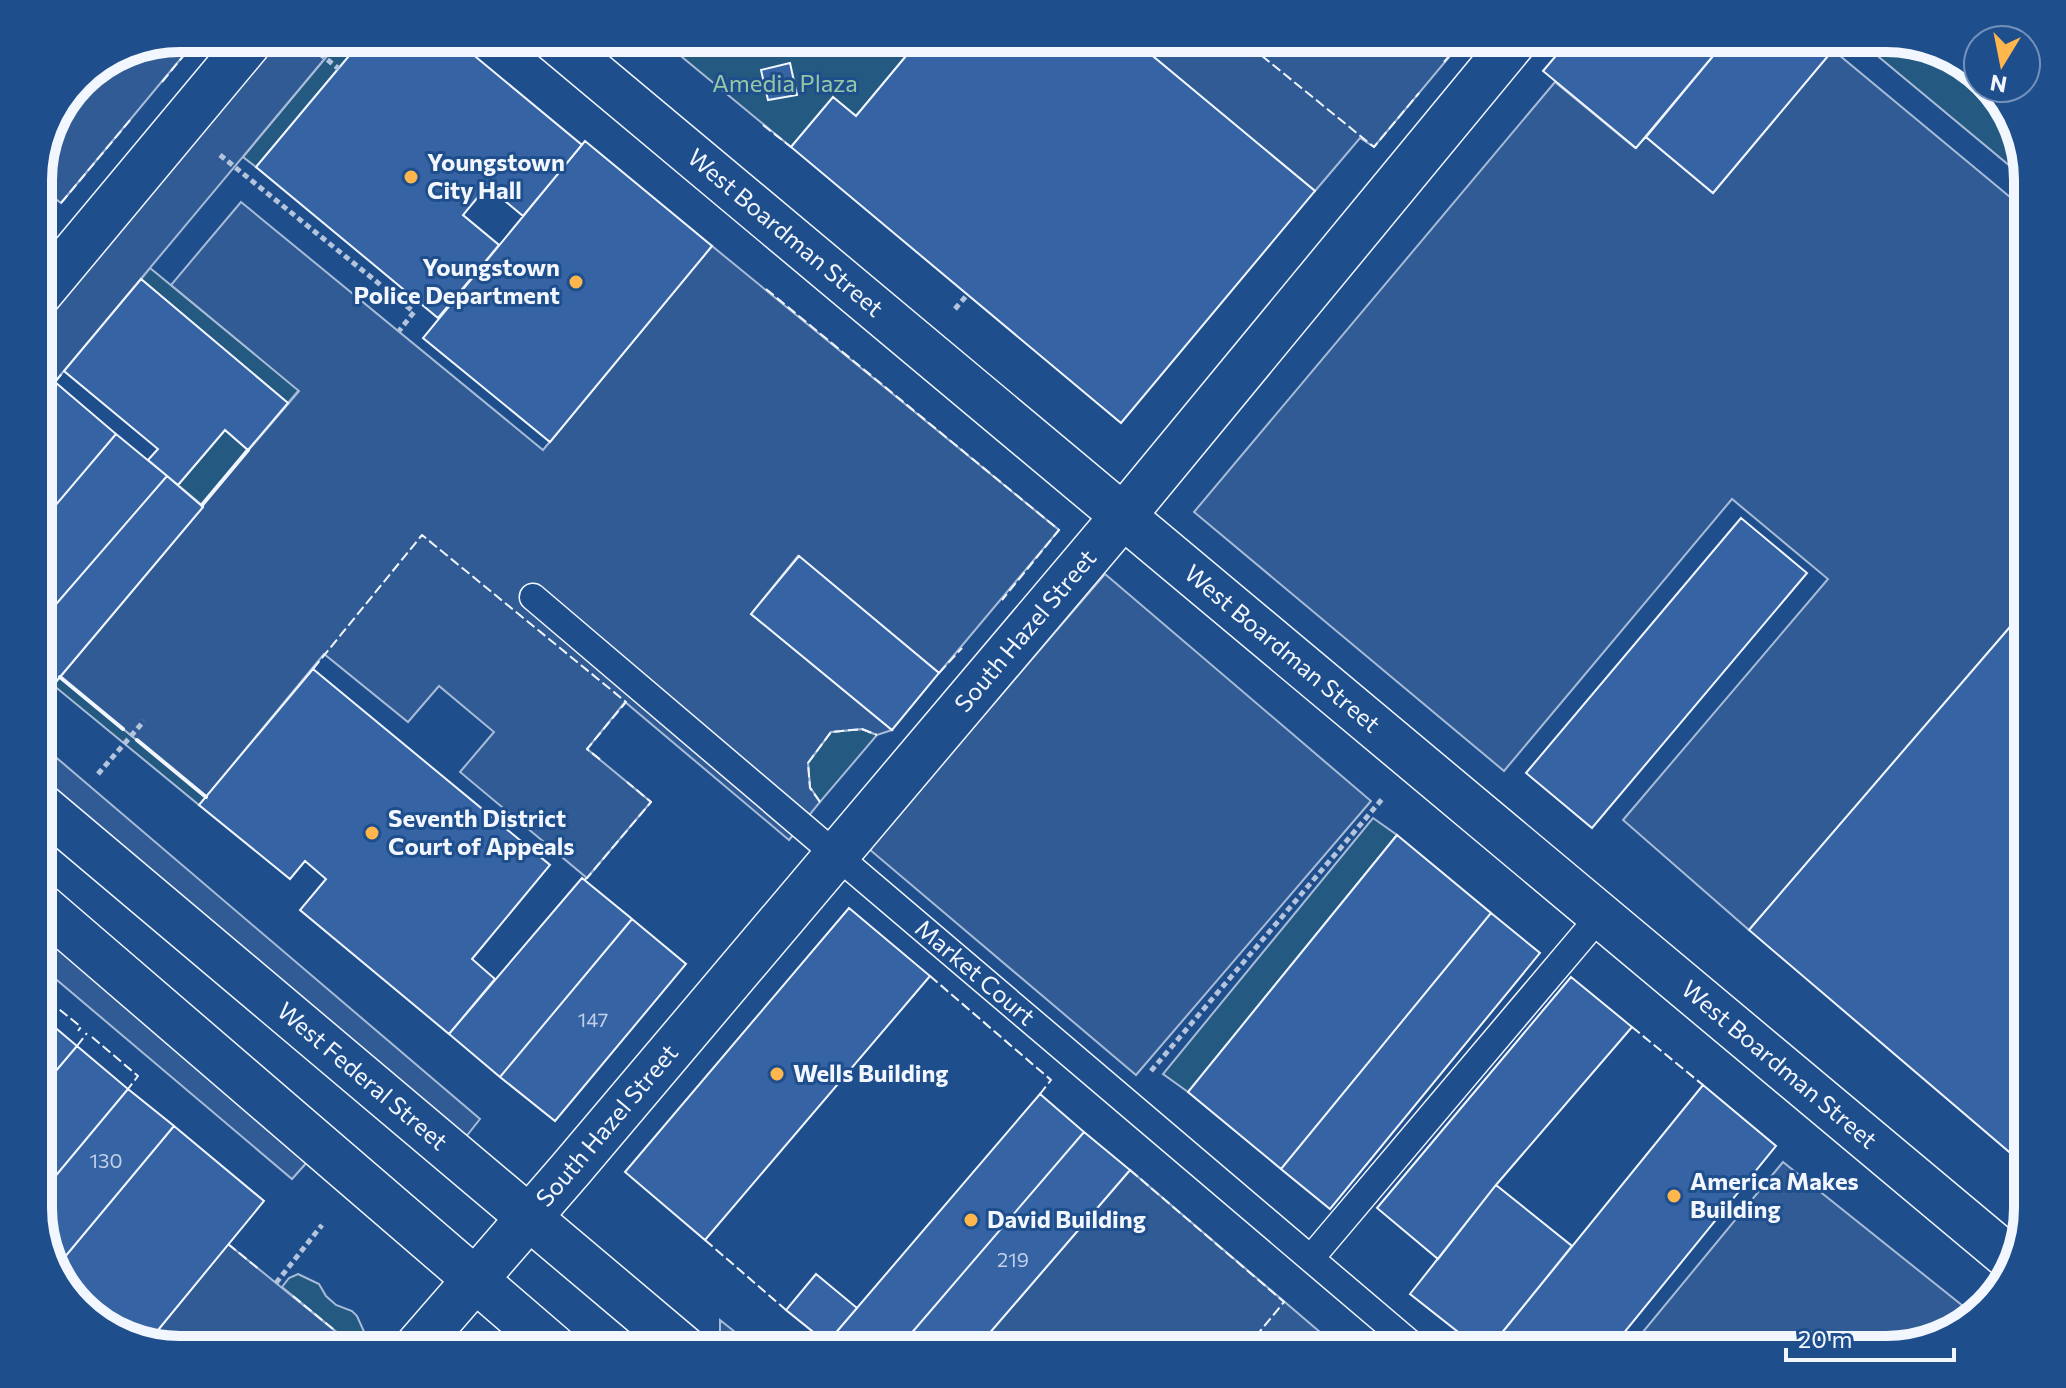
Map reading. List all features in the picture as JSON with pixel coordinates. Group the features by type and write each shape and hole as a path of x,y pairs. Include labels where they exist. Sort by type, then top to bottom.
{"street":[{"path":"52,279 241,52"},
{"name":"West Boardman Street","path":"569,52 2005,1254"},
{"name":"South Hazel Street","path":"426,1336 1123,516 1505,52"},
{"name":"West Federal Street","path":"52,815 669,1336"},
{"path":"52,915 540,1336"}],"lane":[{"name":"Market Court","path":"533,597 1402,1336"},
{"path":"1311,1258 1600,916"}],"path":[{"path":"318,52 339,69"},
{"path":"213,149 414,312 399,331"},
{"path":"950,314 967,295"},
{"path":"98,774 144,721"},
{"path":"1125,1101 1414,760"},
{"path":"276,1283 322,1225"}],"green space":[{"path":"330,52 352,52 256,167 243,157"},
{"name":"Amedia Plaza","path":"676,52 909,52 856,116 833,98 791,147"},
{"path":"1873,52 1919,56 1949,69 1962,80 1962,104 1988,104 1992,109 2010,147 2013,169"},
{"path":"150,268 299,390 288,403 141,279"},
{"path":"225,430 248,450 202,505 178,485"},
{"path":"60,677 206,797 199,805 53,685"},
{"path":"862,729 877,735 820,802 810,788 808,763 831,732"},
{"path":"1373,818 1397,835 1188,1092 1163,1074"},
{"path":"298,1274 319,1284 336,1305 357,1316 366,1336 341,1336 282,1287 289,1278"}],"shaded area":[{"path":"186,52 61,203 52,196 56,147 65,124 79,102 116,69 139,59"},
{"path":"266,52 330,52 52,385 52,305"},
{"path":"1148,52 1453,52 1374,147 1360,138 1315,191"},
{"path":"1831,52 1835,52 2014,200 2014,622 1749,930 1623,820 1828,579 1732,499 1504,771 1194,512 1555,82 1635,148 1646,137 1713,193"},
{"path":"241,202 543,450 712,246 1059,530 939,673 798,556 751,614 892,730 877,735 862,729 831,732 808,763 810,787 820,802 789,840 625,702 587,749 651,802 587,878 460,772 494,732 439,686 408,722 324,654 206,797 60,677 299,391 171,285"},
{"path":"1105,574 1371,801 1136,1075 869,849"},
{"path":"52,754 480,1119 461,1143 52,797"},
{"path":"52,944 309,1160 292,1179 52,976"},
{"path":"1783,1162 1965,1308 1935,1326 1902,1335 1640,1336"},
{"path":"1130,1170 1325,1336 987,1336"},
{"path":"228,1244 341,1336 180,1336 155,1333"},
{"path":"720,1320 740,1336 720,1336"}],"building":[{"name":"Youngstown City Hall","path":"352,52 470,52 582,145 523,216 487,186 463,215 499,245 438,318 256,167"},
{"name":"Amedia Plaza","path":"909,52 1148,52 1315,191 1121,423 791,147 833,97 856,116"},
{"path":"1559,52 1716,52 1636,148 1543,71"},
{"path":"1716,52 1831,52 1713,193 1646,137"},
{"path":"790,63 797,95 768,100 761,70"},
{"name":"Youngstown Police Department","path":"585,141 712,246 550,442 423,338"},
{"path":"141,279 288,403 248,450 225,430 178,485 148,460 158,449 64,371"},
{"path":"55,382 116,434 52,509 52,386"},
{"path":"116,434 167,476 52,609 52,509"},
{"path":"167,476 203,507 52,686 52,609"},
{"path":"1741,518 1807,573 1592,828 1526,773"},
{"path":"799,556 939,673 892,730 751,614"},
{"path":"2014,622 2014,1156 1749,930"},
{"name":"Seventh District Court of Appeals","path":"313,669 550,865 472,959 495,979 449,1034 300,910 326,879 305,861 290,879 199,805"},
{"path":"1397,835 1491,913 1281,1169 1188,1092"},
{"path":"582,878 632,919 500,1077 449,1034"},
{"name":"Wells Building","path":"849,908 930,976 705,1240 625,1172"},
{"path":"1491,913 1540,953 1330,1209 1281,1169"},
{"path":"632,919 686,964 555,1121 500,1077"},
{"path":"1571,977 1632,1027 1496,1185 1438,1259 1377,1208"},
{"path":"52,1025 77,1046 52,1075"},
{"path":"77,1046 128,1089 52,1180 52,1075"},
{"name":"America Makes Building","path":"1703,1085 1776,1146 1621,1336 1499,1336"},
{"path":"128,1089 174,1126 63,1259 52,1216 52,1180"},
{"name":"David Building","path":"1040,1094 1084,1132 909,1336 833,1336"},
{"path":"174,1126 264,1201 155,1333 131,1326 96,1304 69,1272 63,1259"},
{"path":"1084,1132 1130,1170 987,1336 909,1336"},
{"path":"1496,1185 1572,1246 1499,1336 1463,1336 1410,1294"},
{"path":"816,1274 857,1308 833,1336 818,1336 786,1310"}],"fence":[{"path":"162,82 187,52"},
{"path":"1257,52 1374,147 1419,93"},
{"path":"1444,62 1453,52"},
{"path":"61,203 131,119"},
{"path":"763,125 791,147"},
{"path":"766,289 1059,530 1002,600"},
{"path":"55,382 64,371"},
{"path":"313,669 422,535 626,702 587,749 602,761"},
{"path":"939,673 962,648"},
{"path":"820,802 810,788 808,763 831,732 862,729 877,735"},
{"path":"584,880 651,802 627,782"},
{"path":"930,976 1051,1080 1040,1094"},
{"path":"52,1003 81,1027 78,1031"},
{"path":"1632,1027 1703,1085"},
{"path":"77,1046 87,1033"},
{"path":"92,1037 138,1076 128,1089"},
{"path":"1130,1170 1284,1302 1256,1336"},
{"path":"705,1240 786,1310"},
{"path":"228,1244 260,1270"},
{"path":"293,1296 341,1336"}],"wall":[{"path":"202,505 248,450"},
{"path":"60,677 123,729"},
{"path":"137,740 206,797"}],"place":[{"name":"Youngstown City Hall","path":"411,177"},
{"name":"Youngstown Police Department","path":"576,282"},
{"name":"Seventh District Court of Appeals","path":"372,833"},
{"name":"Wells Building","path":"777,1074"},
{"name":"America Makes Building","path":"1674,1196"},
{"name":"David Building","path":"971,1220"}]}
